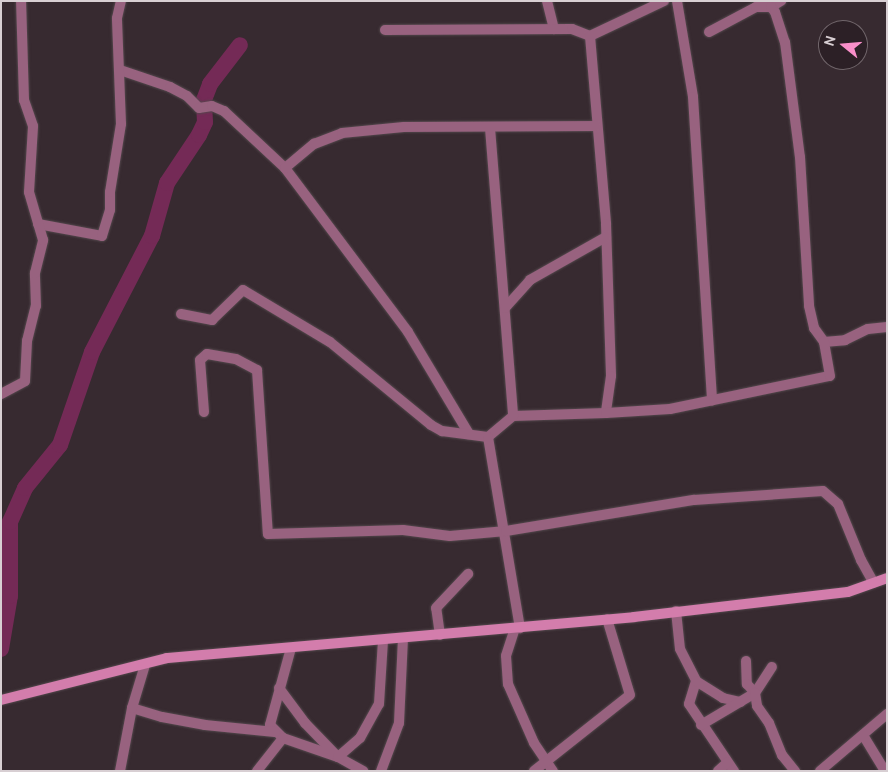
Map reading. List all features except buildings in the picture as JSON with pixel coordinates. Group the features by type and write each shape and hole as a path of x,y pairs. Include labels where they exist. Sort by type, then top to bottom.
{"street":[{"path":"1,394 25,381 27,341 36,306 35,273 43,240 29,192 33,126 24,100 21,1"},
{"path":"38,224 102,236 110,210 110,192 118,160 120,70 117,18 121,1"},
{"path":"547,1 554,29"},
{"path":"590,36 664,1"},
{"path":"677,1 694,97 712,400"},
{"path":"709,32 756,7 771,7 781,1"},
{"path":"182,314 212,320 243,290 330,342 431,425 442,431 488,437 513,416 606,414 670,409 830,376 824,342 814,328 809,306 800,157 785,42 771,7"},
{"path":"385,30 554,29 581,30 590,36"},
{"path":"590,36 606,237 611,376 606,414"},
{"path":"120,70 170,87 187,96 199,108 212,106 235,119 286,168 408,332 470,434"},
{"path":"286,168 314,144 342,132 404,127 596,126"},
{"path":"490,128 513,416"},
{"path":"505,308 530,280 606,237"},
{"path":"824,342 846,340 868,328 887,327"},
{"path":"204,412 200,360 207,354 218,354 257,370 268,534 403,530 450,536 506,531 694,500 823,491 838,504 861,560 874,584"},
{"path":"488,437 506,531 518,628 506,656 508,684 545,762 553,771"},
{"path":"440,635 436,608 468,574"},
{"path":"1,700 146,665 167,658 518,628 822,596 874,584 887,578"},
{"path":"676,612 680,649 696,681 723,698 741,702"},
{"path":"534,771 630,695 607,619"},
{"path":"381,771 399,723 403,638"},
{"path":"338,757 360,738 379,704 383,640"},
{"path":"279,735 270,716 291,648"},
{"path":"746,661 746,684 755,693 758,706 769,723 782,755 795,771"},
{"path":"120,771 132,708 146,665"},
{"path":"701,725 755,693 772,667"},
{"path":"696,681 689,704 701,725 734,771"},
{"path":"279,688 305,723 338,757"},
{"path":"132,708 205,725 279,735 338,757 363,771"},
{"path":"820,771 887,714"},
{"path":"257,771 279,735"},
{"path":"863,735 885,771"},
{"path":"718,771 728,762"}],"waterway":[{"path":"1,649 10,596 10,522 25,488 60,445 92,352 152,236 167,183 199,135 205,122 204,100 210,84 240,45"}]}
